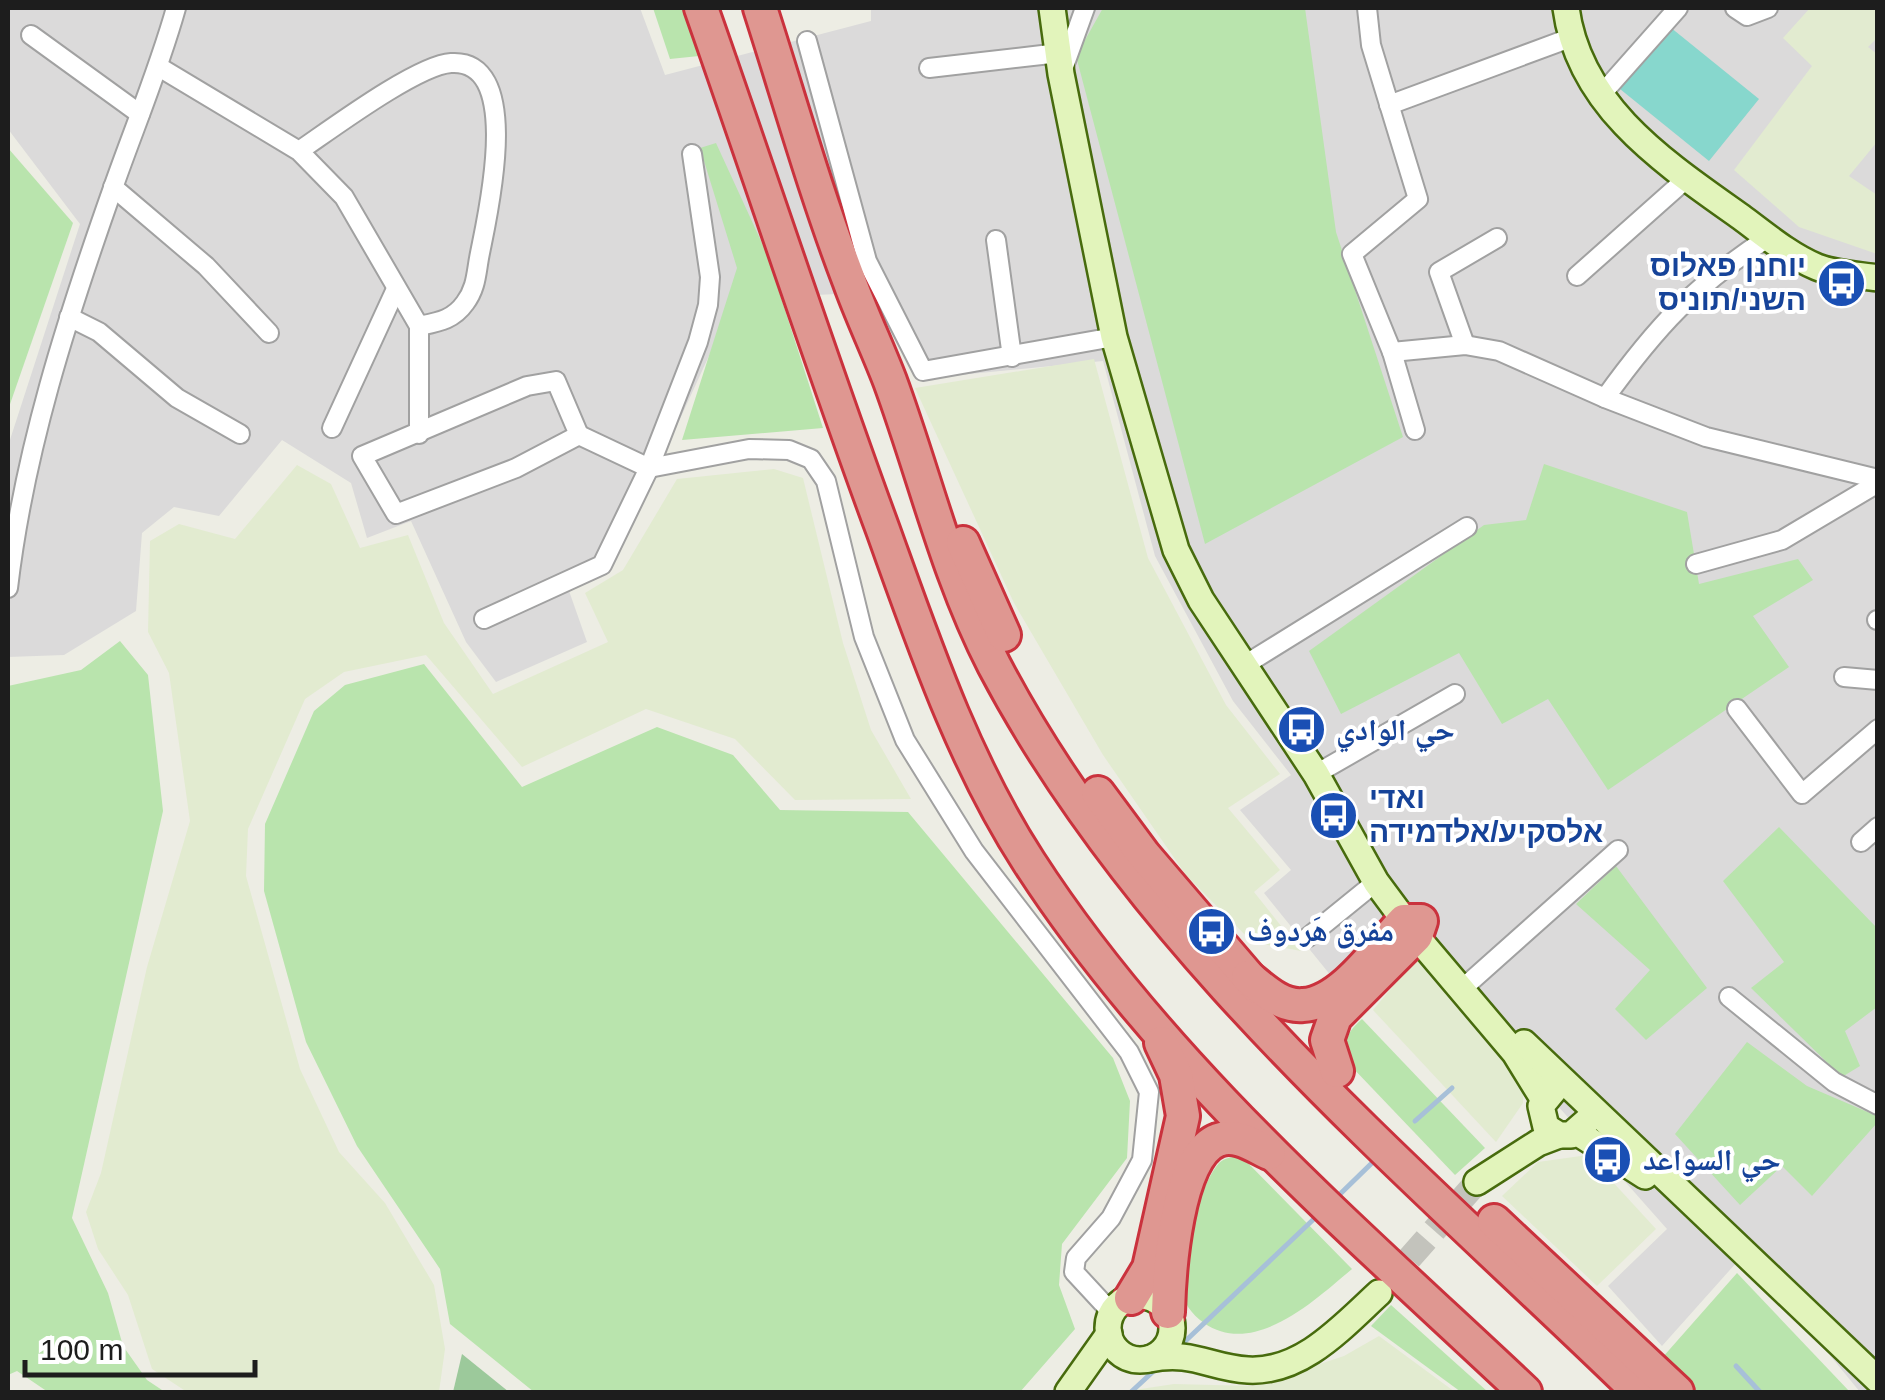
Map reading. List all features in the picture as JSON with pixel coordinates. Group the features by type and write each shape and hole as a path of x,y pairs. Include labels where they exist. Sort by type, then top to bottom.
{"highway":[{"path":"700,8 925,648 981,777 1030,863 1144,1013 1284,1163 1525,1392"},
{"path":"760,8 848,278 891,383 1038,701 1117,820 1248,977 1337,1071 1677,1392"},
{"path":"891,383 939,539 994,665 1032,730 1137,888 1361,1124 1639,1392"},
{"path":"1248,977 1274,998 1303,1006 1334,992 1414,926"},
{"path":"1337,1071 1327,1040 1334,1016 1414,926"},
{"path":"1117,1315 1149,1268 1183,1116 1176,1075 1144,1013"},
{"path":"1170,1317 1168,1262 1198,1158 1217,1140 1232,1138 1284,1163"}],"street":[{"path":"8,588 23,493 69,317 159,67 176,8"},
{"path":"1052,8 1114,338 1176,550 1244,666 1316,774 1376,882 1515,1053 1542,1103 1546,1127 1568,1134 1704,1217"},
{"path":"1060,64 1085,8"},
{"path":"1367,8 1371,45 1418,200 1352,254 1392,352 1415,430"},
{"path":"1566,8 1570,38 1600,96 1635,136 1685,180 1818,268 1878,278"},
{"path":"1600,96 1678,8"},
{"path":"1735,8 1747,16 1757,16 1768,8"},
{"path":"32,35 140,114"},
{"path":"1389,105 1570,38"},
{"path":"808,41 867,261 923,371 1114,338"},
{"path":"299,151 383,95 442,64 466,65 478,76 494,113 497,166 477,282 449,319 419,326"},
{"path":"929,68 1060,64"},
{"path":"159,67 299,151 344,197 419,326 419,434"},
{"path":"484,619 602,564 648,468 698,342 708,305 710,278 692,154"},
{"path":"1577,276 1685,180"},
{"path":"114,187 206,266 269,333"},
{"path":"1465,345 1439,272 1497,238"},
{"path":"1605,398 1668,316 1710,276 1769,238"},
{"path":"996,240 1012,357"},
{"path":"332,428 396,289"},
{"path":"69,317 100,332 166,391 240,434"},
{"path":"1392,352 1465,345 1499,351 1706,437 1878,481"},
{"path":"579,436 516,468 396,514 362,456 526,386 556,381 579,436 648,468 749,448 789,450 812,459 826,482 864,638 905,740 974,851 1129,1052 1149,1092 1142,1160 1111,1218 1076,1258 1074,1272 1117,1315 1116,1349 1140,1359"},
{"path":"1696,564 1782,540 1878,481"},
{"path":"1244,666 1467,527"},
{"path":"1844,677 1878,680"},
{"path":"1316,774 1455,694"},
{"path":"1737,709 1802,794 1878,729"},
{"path":"1860,842 1878,827"},
{"path":"1348,832 1414,926 1472,981 1535,1057 1876,1377"},
{"path":"1472,981 1618,850"},
{"path":"1306,938 1376,882"},
{"path":"1729,998 1834,1082 1878,1105"},
{"path":"1554,1090 1578,1095 1589,1116 1568,1134 1538,1143 1481,1179 1554,1090"},
{"path":"1073,1387 1110,1361 1172,1354 1246,1370 1304,1356 1379,1293"},
{"path":"1073,1387 1117,1315 1152,1298 1194,1344 1226,1364"},
{"path":"1140,1359 1170,1341 1170,1317"}],"shaded area":[{"path":"8,8 640,8 665,75 871,21 871,8 1877,8 1877,1392 1860,1392 1828,1353 1737,1262 1662,1346 1608,1286 1667,1229 1417,947 1357,1008 1264,893 1291,870 1240,810 1291,775 1233,701 1155,556 1103,361 919,379 882,313 876,292 735,299 614,563 568,588 587,642 496,682 466,642 411,521 367,538 351,483 282,440 219,516 174,507 142,533 136,611 64,655 8,657 8,446 80,224 8,129"},
{"path":"1670,27 1759,99 1709,161 1620,89"}],"green space":[{"path":"653,8 684,8 699,56 670,59"},
{"path":"1103,8 1305,8 1336,232 1403,437 1205,544 1076,56"},
{"path":"1810,8 1877,8 1877,38 1868,47 1877,54 1877,142 1849,176 1877,195 1877,254 1799,227 1734,170 1812,66 1783,38"},
{"path":"716,143 767,254 823,428 682,440 737,268 700,148"},
{"path":"8,148 73,223 8,410"},
{"path":"1094,359 1148,558 1226,705 1280,774 1228,808 1280,870 1254,892 1301,951 1252,942 1186,875 1103,755 1014,603 915,388"},
{"path":"1544,464 1687,512 1699,584 1798,559 1813,580 1753,616 1789,667 1608,790 1548,699 1502,724 1459,653 1341,714 1309,651 1484,525 1526,520"},
{"path":"297,465 331,484 360,548 408,535 444,623 493,694 608,642 585,593 623,570 677,479 774,469 803,478 843,643 871,730 911,799 795,800 735,739 646,709 522,767 426,655 344,672 305,699 248,829 246,876 300,1069 339,1152 385,1203 434,1285 445,1349 439,1392 187,1392 152,1369 128,1295 98,1249 86,1212 101,1173 147,967 190,821 169,673 148,632 150,541 179,524 235,539"},
{"path":"120,641 148,675 163,811 72,1218 108,1293 123,1346 147,1380 165,1392 48,1392 17,1371 8,1375 8,686 81,670"},
{"path":"424,664 522,787 657,727 733,755 780,810 908,812 1113,1058 1130,1101 1127,1158 1062,1244 1059,1285 1075,1329 1020,1392 534,1392 450,1324 440,1269 357,1146 306,1042 264,891 265,824 314,711 345,685"},
{"path":"1779,827 1877,928 1877,1007 1845,1031 1860,1066 1842,1077 1751,988 1784,962 1723,881"},
{"path":"1616,866 1707,988 1646,1040 1615,1009 1650,970 1576,904"},
{"path":"1417,958 1524,1080 1523,1103 1496,1142 1373,1010"},
{"path":"1362,1019 1485,1148 1455,1175 1351,1066 1346,1040"},
{"path":"1747,1042 1807,1086 1877,1116 1877,1123 1812,1196 1782,1166 1740,1205 1675,1134"},
{"path":"1588,1155 1656,1229 1597,1286 1502,1196 1538,1162"},
{"path":"1241,1156 1352,1269 1283,1321 1243,1334 1223,1332 1204,1323 1188,1307 1180,1286 1182,1259 1205,1186 1219,1163"},
{"path":"1737,1273 1850,1392 1698,1392 1662,1358"},
{"path":"1391,1305 1488,1392 1461,1392 1371,1326"},
{"path":"1379,1336 1455,1392 1121,1392 1174,1384 1253,1386 1344,1356"},
{"path":"462,1354 509,1392 453,1392"}],"waterway":[{"path":"1415,1121 1452,1088"},
{"path":"1336,1198 1375,1160"},
{"path":"1177,1349 1317,1216"},
{"path":"1736,1366 1760,1392"},
{"path":"1131,1392 1158,1367"}],"tunnel":[{"path":"1385,1286 1477,1182"}],"place":[{"name":"יוחנן פאלוס השני/תוניס","path":"1841,283"},
{"name":"حي الوادي","path":"1301,730"},
{"name":"ואדי אלסקיע/אלדמידה","path":"1334,815"},
{"name":"مفرق هَردوف","path":"1212,931"},
{"name":"حي السواعد","path":"1608,1160"}]}
